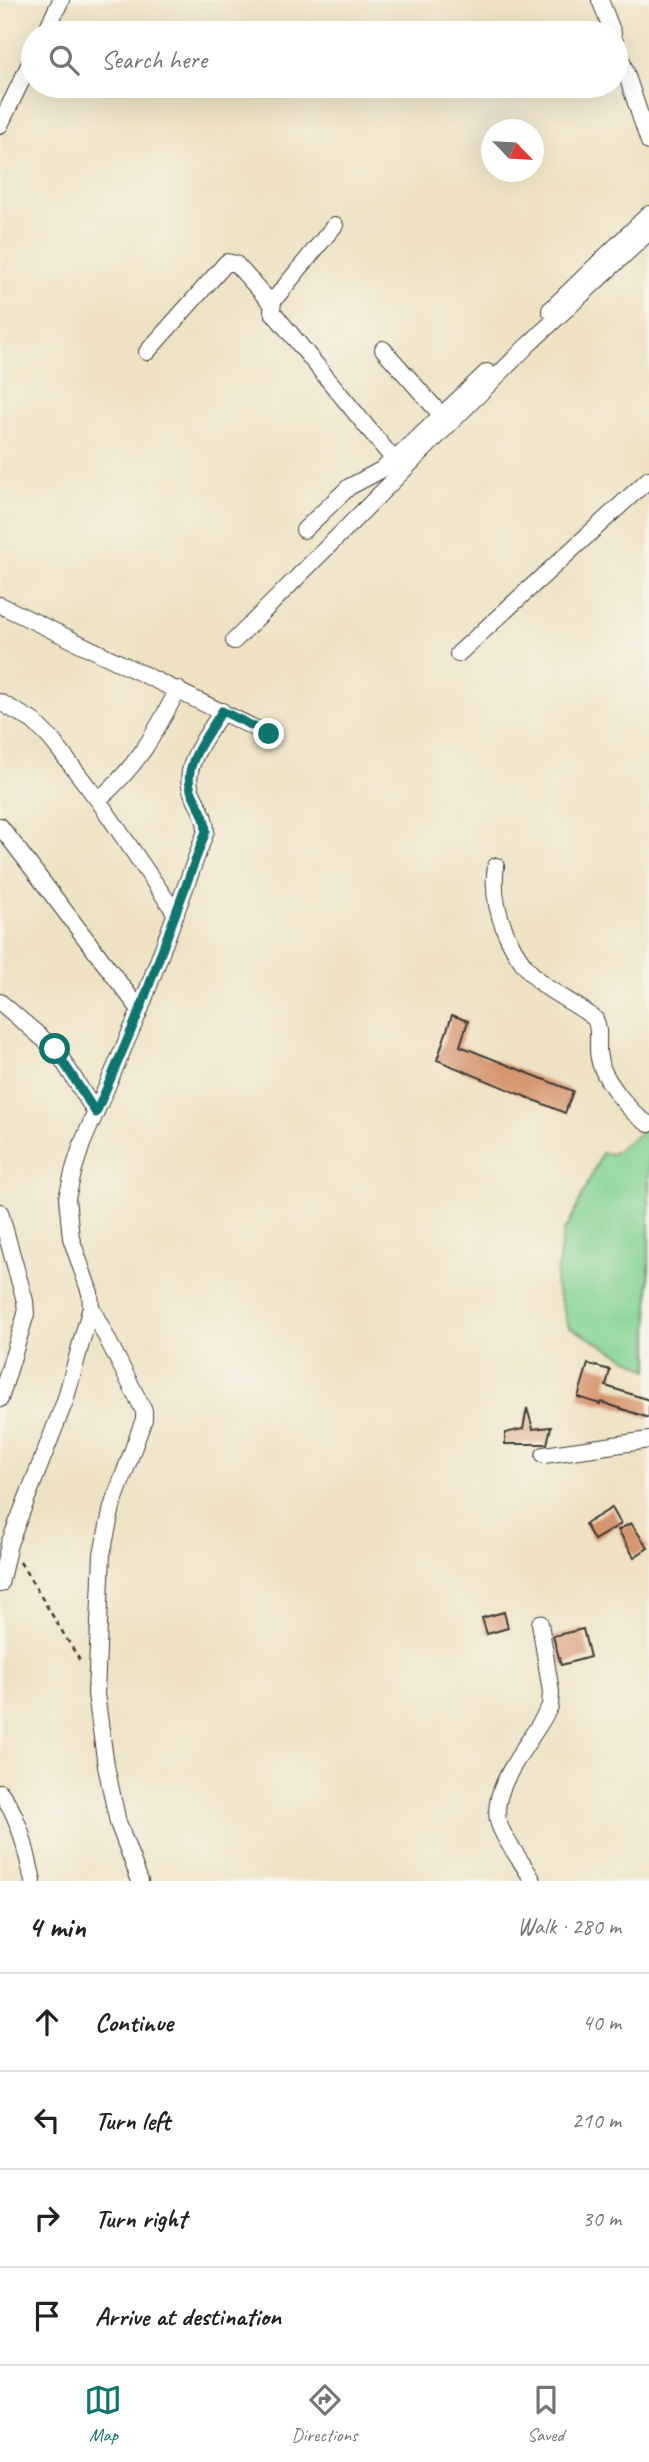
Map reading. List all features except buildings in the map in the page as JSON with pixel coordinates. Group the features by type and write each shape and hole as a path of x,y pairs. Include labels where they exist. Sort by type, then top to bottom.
{"street":[{"path":"51,21 61,0"},
{"path":"600,0 608,21"},
{"path":"628,79 649,142"},
{"path":"0,125 21,82"},
{"path":"304,530 349,487 394,460 649,214"},
{"path":"335,225 272,304 272,311 394,460"},
{"path":"234,641 528,345 649,232"},
{"path":"147,352 227,262 236,264 272,304"},
{"path":"383,349 442,415"},
{"path":"458,654 649,479"},
{"path":"0,605 269,734"},
{"path":"98,800 122,780 140,756 178,689"},
{"path":"0,702 33,721 51,739 98,800 176,914"},
{"path":"0,1584 4,1539 56,1429 91,1307 90,1293 71,1238 67,1198 82,1144 140,1010 206,831 206,817 191,789 190,773 195,758 222,711"},
{"path":"0,826 140,1010"},
{"path":"496,866 494,880 498,911 524,965 544,985 595,1018 598,1025 599,1060 604,1071 634,1114 649,1124"},
{"path":"0,1002 55,1049 96,1113"},
{"path":"0,1212 25,1301 26,1314 0,1399"},
{"path":"91,1307 144,1412 144,1419 112,1507 102,1554 96,1694 106,1766 118,1823 140,1881"},
{"path":"544,1455 649,1440"},
{"path":"533,1881 499,1825 496,1807 503,1785 550,1706 551,1692 540,1623"},
{"path":"0,1792 7,1800 19,1827 33,1881"}],"path":[{"path":"4,1539 86,1673"}],"green space":[{"path":"644,1130 649,1132 649,1370 569,1327 555,1284 564,1230 602,1153 612,1154"}],"route":[{"path":"55,1049 66,1062 96,1113 140,1010 206,831 206,817 191,789 190,773 195,758 222,711 269,734"}]}
